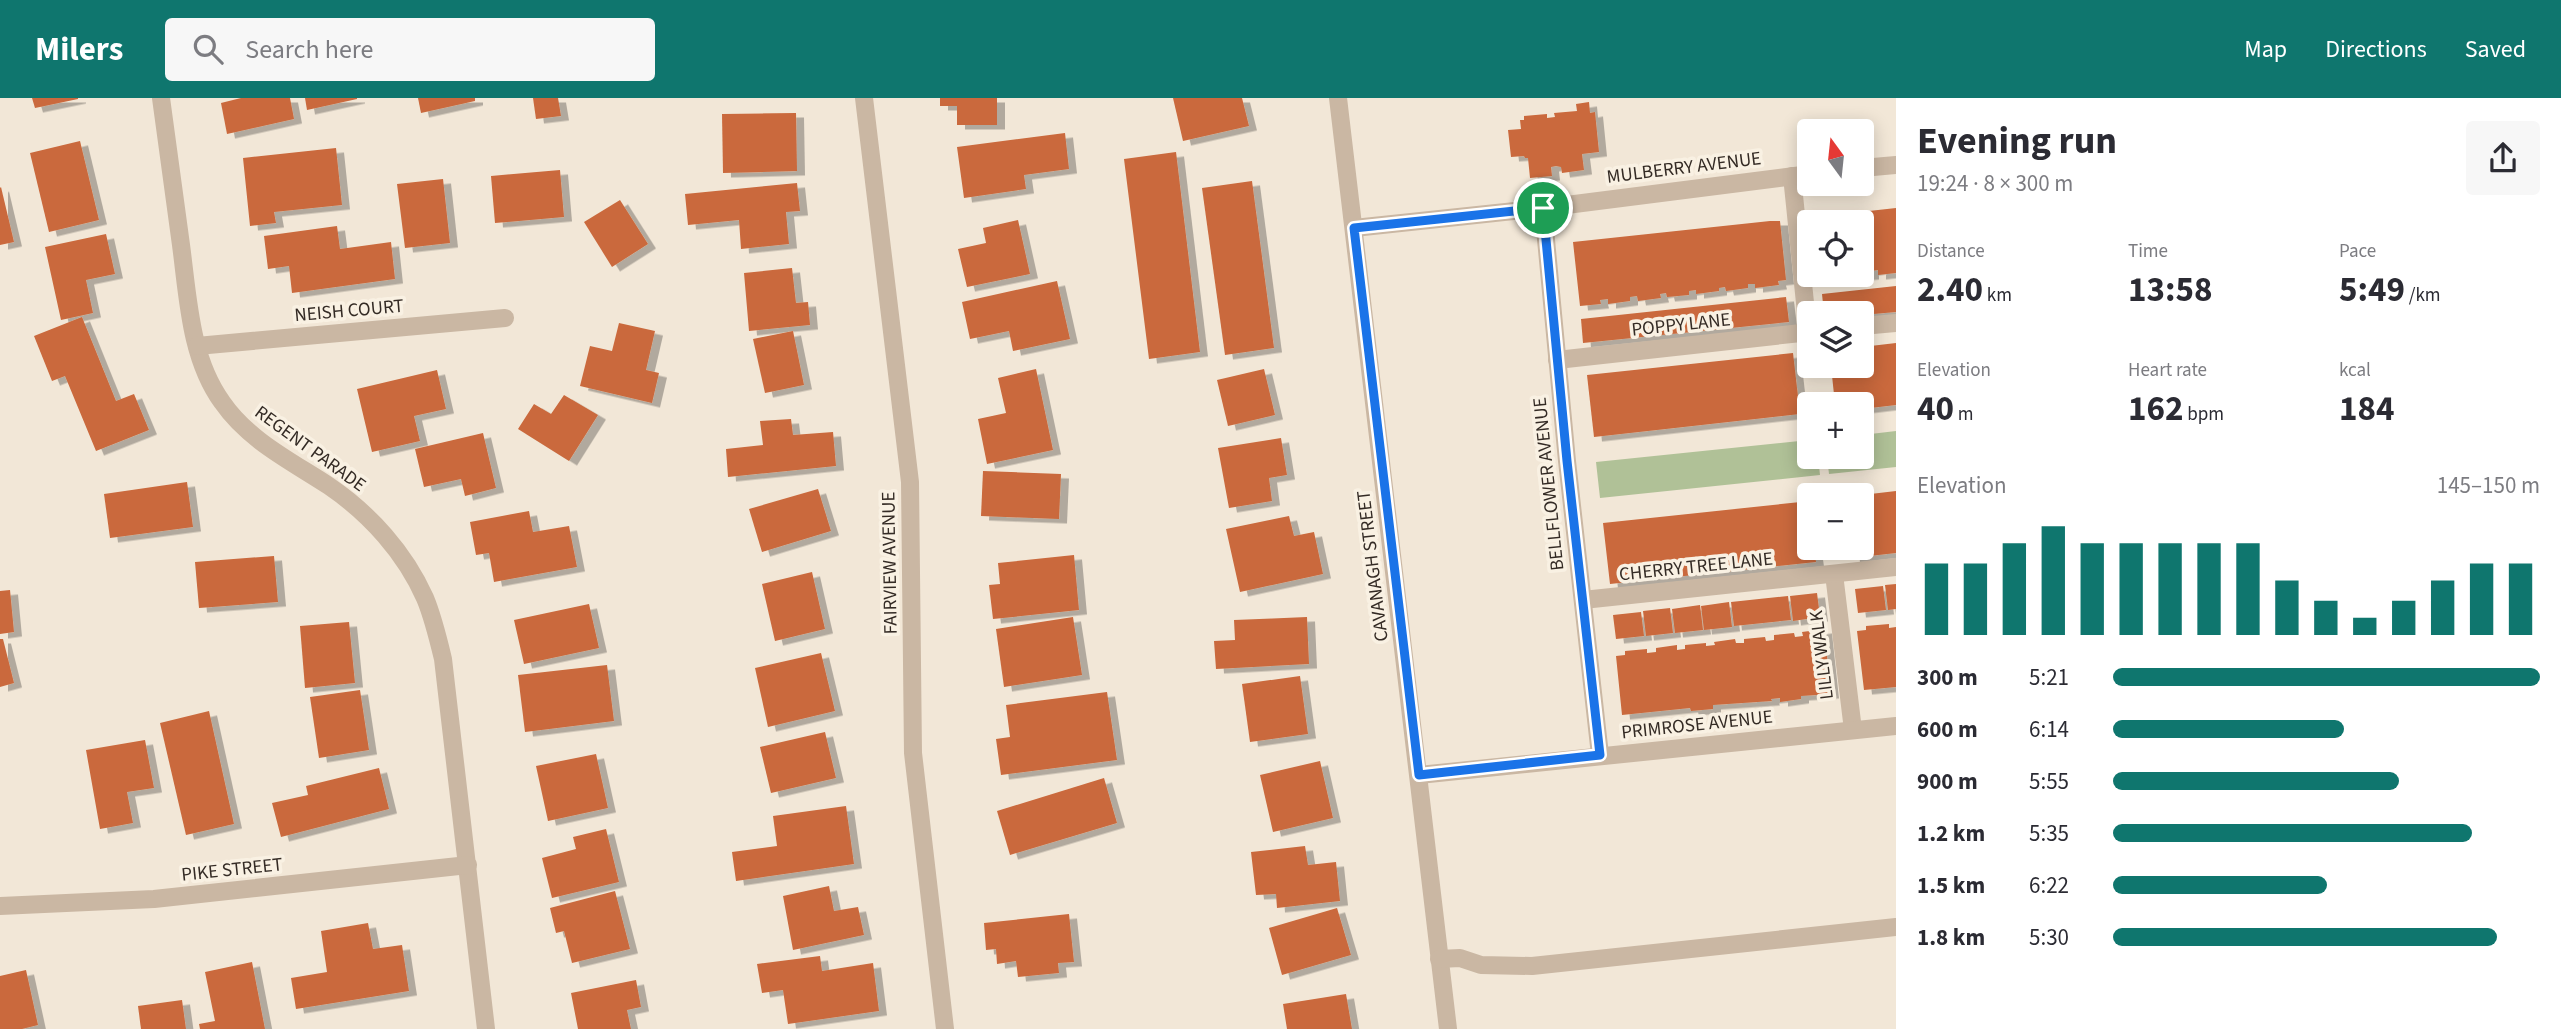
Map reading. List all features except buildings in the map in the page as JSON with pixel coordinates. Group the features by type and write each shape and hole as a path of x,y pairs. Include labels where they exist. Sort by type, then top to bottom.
{"street":[{"name":"REGENT PARADE","path":"161,98 197,346 212,384 239,424 259,442 331,488 366,515 389,540 424,597 443,659 486,1029"},
{"name":"FAIRVIEW AVENUE","path":"864,98 909,482 913,753 945,1029"},
{"name":"CAVANAGH STREET","path":"1338,98 1448,1029"},
{"path":"1874,167 1896,165"},
{"name":"MULBERRY AVENUE","path":"1354,228 1543,208 1797,176"},
{"path":"1802,196 1807,301"},
{"name":"BELLFLOWER AVENUE","path":"1543,208 1600,755"},
{"name":"NEISH COURT","path":"197,346 505,318"},
{"path":"1874,325 1896,323"},
{"name":"POPPY LANE","path":"1557,359 1797,333"},
{"name":"CHERRY TREE LANE","path":"1583,600 1896,567"},
{"name":"LILLY WALK","path":"1834,574 1853,730"},
{"name":"PRIMROSE AVENUE","path":"1419,775 1896,726"},
{"name":"PIKE STREET","path":"0,906 154,899 468,865"},
{"path":"1439,959 1460,958 1481,965 1532,966 1896,927"}],"green space":[{"path":"1896,431 1896,467 1829,474 1828,469 1874,469 1874,434"},
{"path":"1797,441 1797,469 1819,469 1820,475 1600,498 1596,462"}],"route":[{"path":"1543,208 1567,461 1600,755 1419,775 1354,228 1543,208"}]}
